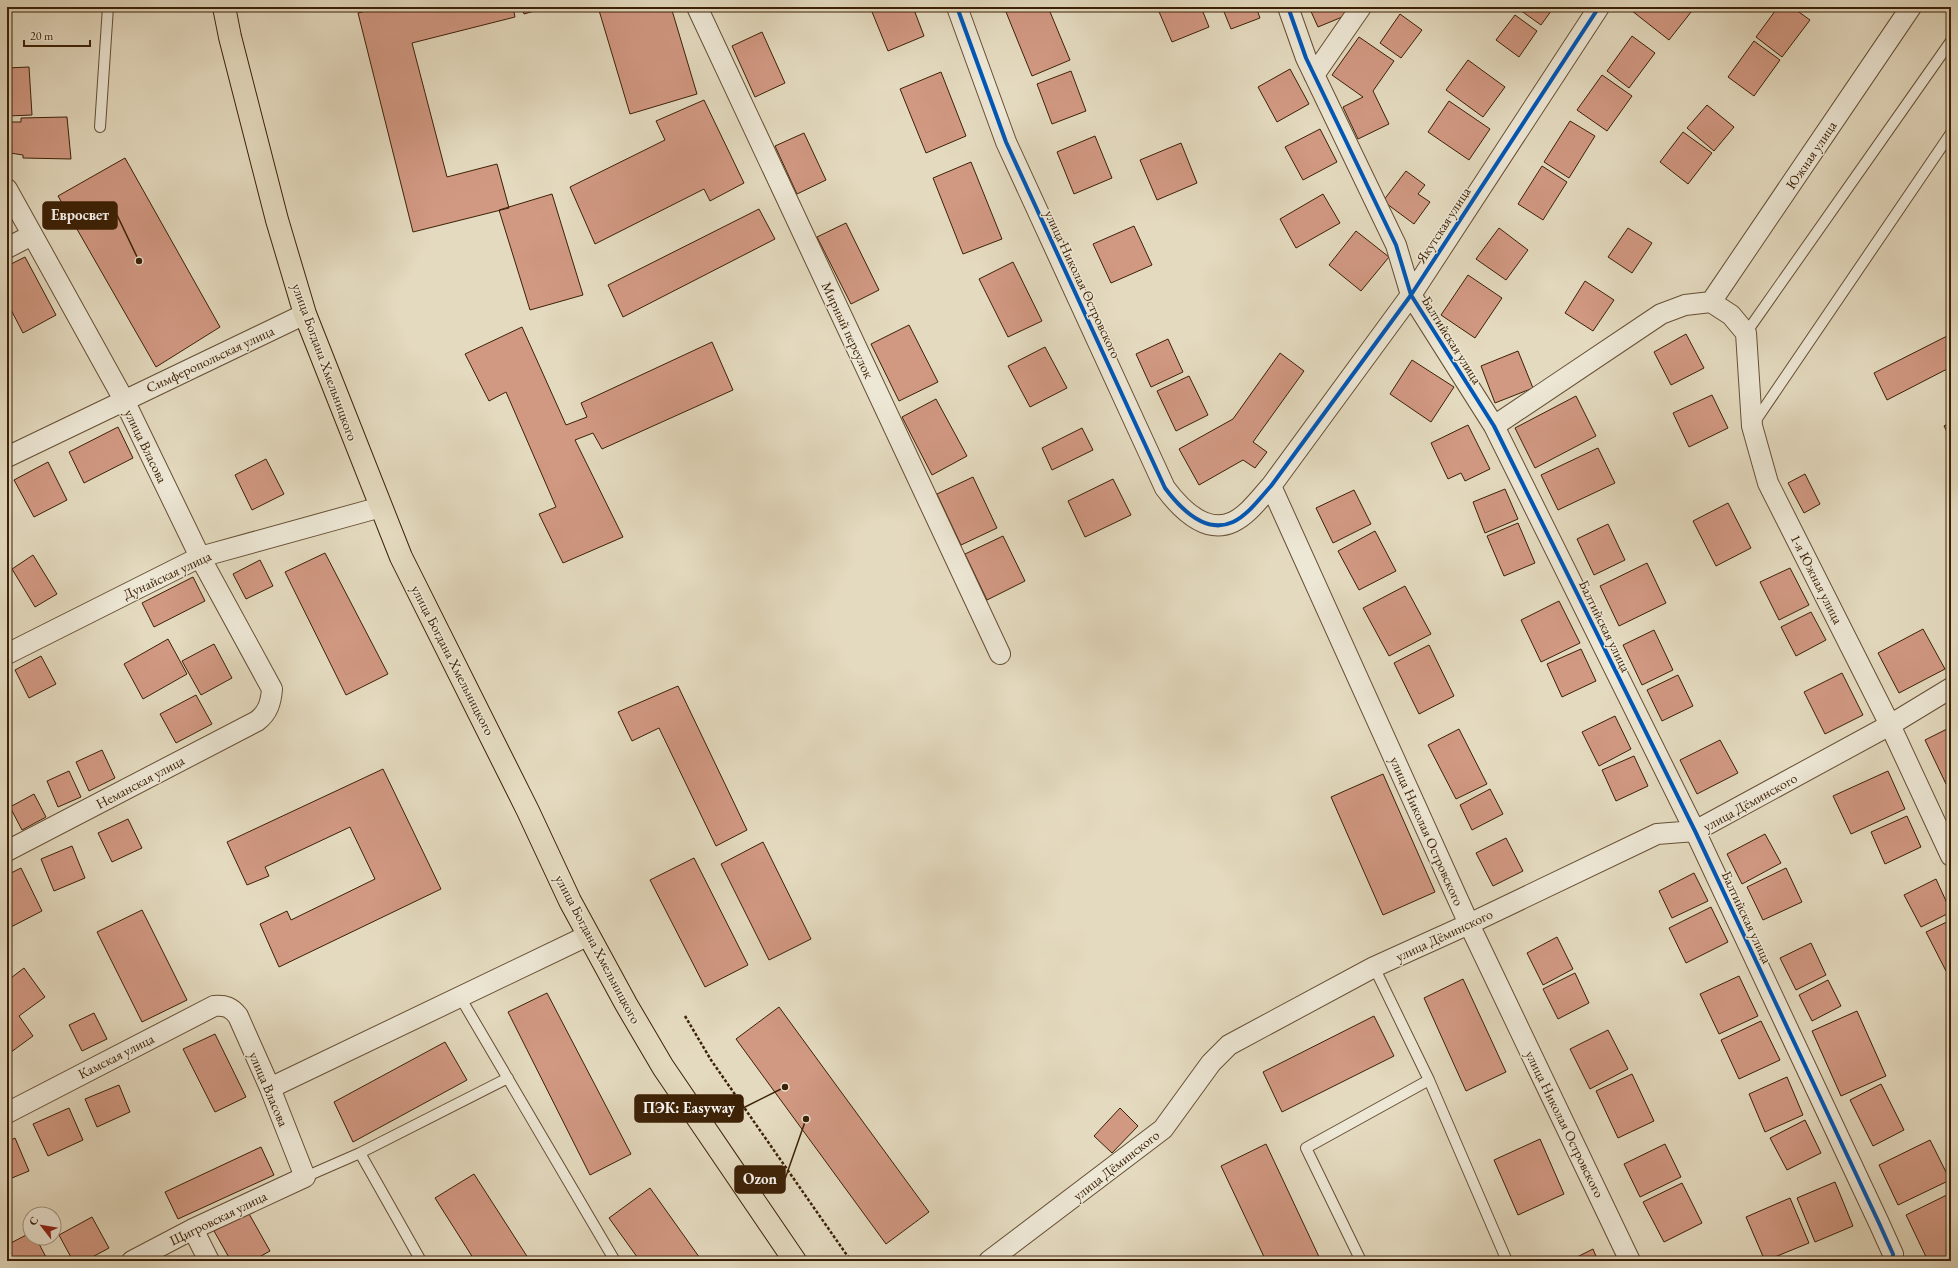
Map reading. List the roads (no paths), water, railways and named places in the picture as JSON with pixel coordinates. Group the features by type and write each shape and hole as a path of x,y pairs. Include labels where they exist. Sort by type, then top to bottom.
{"main road":[{"name":"улица Богдана Хмельницкого","path":"224,7 230,38 275,213 305,314 401,557 589,935 626,1004 663,1067 795,1261"}],"street":[{"name":"Мирный переулок","path":"697,7 1000,654"},
{"name":"улица Николая Островского","path":"957,7 1006,142 1165,488 1178,505 1196,519 1214,526 1224,526 1235,522"},
{"name":"Балтийская улица","path":"1288,7 1306,58 1396,245 1411,295 1494,426 1695,832 1879,1223 1893,1254 1893,1261"},
{"path":"1314,74 1361,7"},
{"name":"Якутская улица","path":"1235,522 1253,507 1270,486 1411,295 1600,7"},
{"name":"Южная улица","path":"1711,302 1911,7"},
{"name":"улица Власова","path":"7,189 124,400 200,557 272,689 269,707"},
{"path":"7,248 32,235"},
{"path":"1494,426 1661,314 1685,305 1711,302 1731,315 1746,332"},
{"name":"Симферопольская улица","path":"7,457 305,314"},
{"name":"1-я Южная улица","path":"1746,332 1752,426 1768,483 1890,725 1951,856"},
{"name":"улица Николая Островского","path":"1270,486 1469,924 1630,1261"},
{"name":"Дунайская улица","path":"7,654 200,557 381,507"},
{"name":"улица Дёминского","path":"989,1261 1163,1130 1211,1063 1229,1045 1374,967 1469,924 1657,834 1695,832 1890,725 1951,688"},
{"name":"Неманская улица","path":"7,851 257,721 264,715 269,707"},
{"path":"270,1088 589,935"},
{"name":"Камская улица","path":"7,1113 214,1006 227,1006"},
{"name":"улица Власова","path":"227,1006 238,1016 270,1088 305,1177"},
{"name":"Щигровская улица","path":"132,1261 193,1229 305,1177"},
{"path":"193,1229 209,1261"}],"lane":[{"path":"100,127 108,7"},
{"path":"1746,332 1951,41"},
{"path":"1752,426 1951,133"},
{"path":"1374,967 1429,1080 1507,1261"},
{"path":"460,997 615,1261"},
{"path":"305,1177 360,1153 508,1078"},
{"path":"1361,1261 1306,1148 1429,1080"},
{"path":"360,1153 421,1261"}],"place":[{"name":"Евросвет","path":"139,261"},
{"name":"ПЭК: Easyway","path":"785,1087"},
{"name":"Ozon","path":"806,1119"}]}
